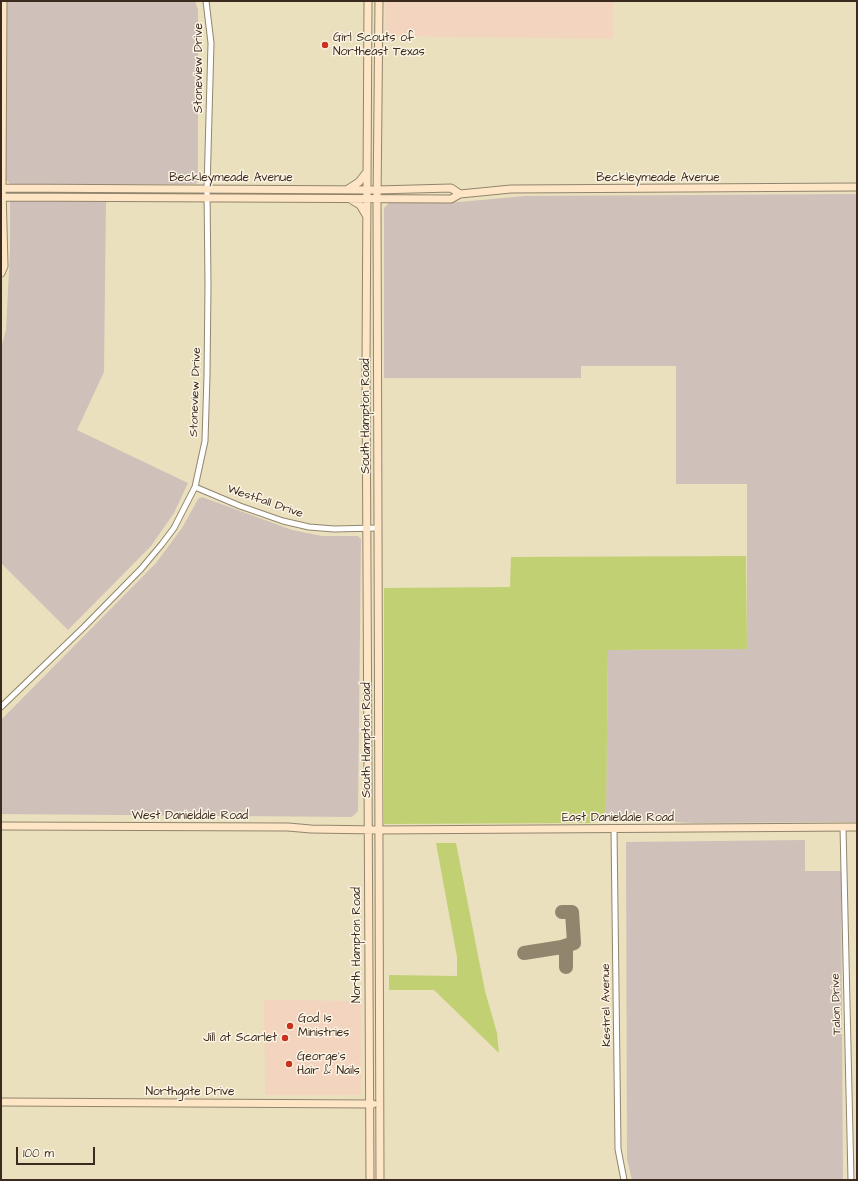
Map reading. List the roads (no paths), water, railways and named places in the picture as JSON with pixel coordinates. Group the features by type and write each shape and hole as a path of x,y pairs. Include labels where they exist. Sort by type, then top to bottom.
{"main road":[{"path":"1,273 4,266 1,188 3,1"},
{"name":"South Hampton Road","path":"368,1 366,172 368,830"},
{"name":"South Hampton Road","path":"378,1 378,830"},
{"path":"367,64 378,65"},
{"path":"348,189 359,182 366,172"},
{"name":"Beckleymeade Avenue","path":"2,197 451,198 460,194 511,189 857,187"},
{"name":"Beckleymeade Avenue","path":"1,188 377,190 451,188 460,194"},
{"path":"104,188 104,198"},
{"path":"348,197 360,205 366,215"},
{"path":"367,676 378,676"},
{"name":"West Danieldale Road","path":"1,826 281,827 378,830"},
{"name":"East Danieldale Road","path":"378,830 857,827"},
{"name":"North Hampton Road","path":"368,830 370,1180"},
{"name":"North Hampton Road","path":"378,830 380,1180"},
{"path":"368,950 379,951"},
{"path":"369,1032 379,1033"},
{"name":"Northgate Drive","path":"1,1102 369,1105 380,1103"}],"street":[{"name":"Stoneview Drive","path":"1,707 84,627 141,569 174,528 195,487 205,441 208,308 207,189 211,43 206,1"},
{"name":"Westfall Drive","path":"195,487 283,521 309,527 334,529 378,528"},
{"name":"Talon Drive","path":"843,827 851,1180"},
{"name":"Kestrel Avenue","path":"614,829 618,1148 624,1180"}],"place":[{"name":"Girl Scouts of Northeast Texas","path":"325,45"},
{"name":"God Is Ministries","path":"290,1026"},
{"name":"Jill at Scarlet","path":"285,1038"},
{"name":"George's Hair & Nails","path":"289,1064"}]}
